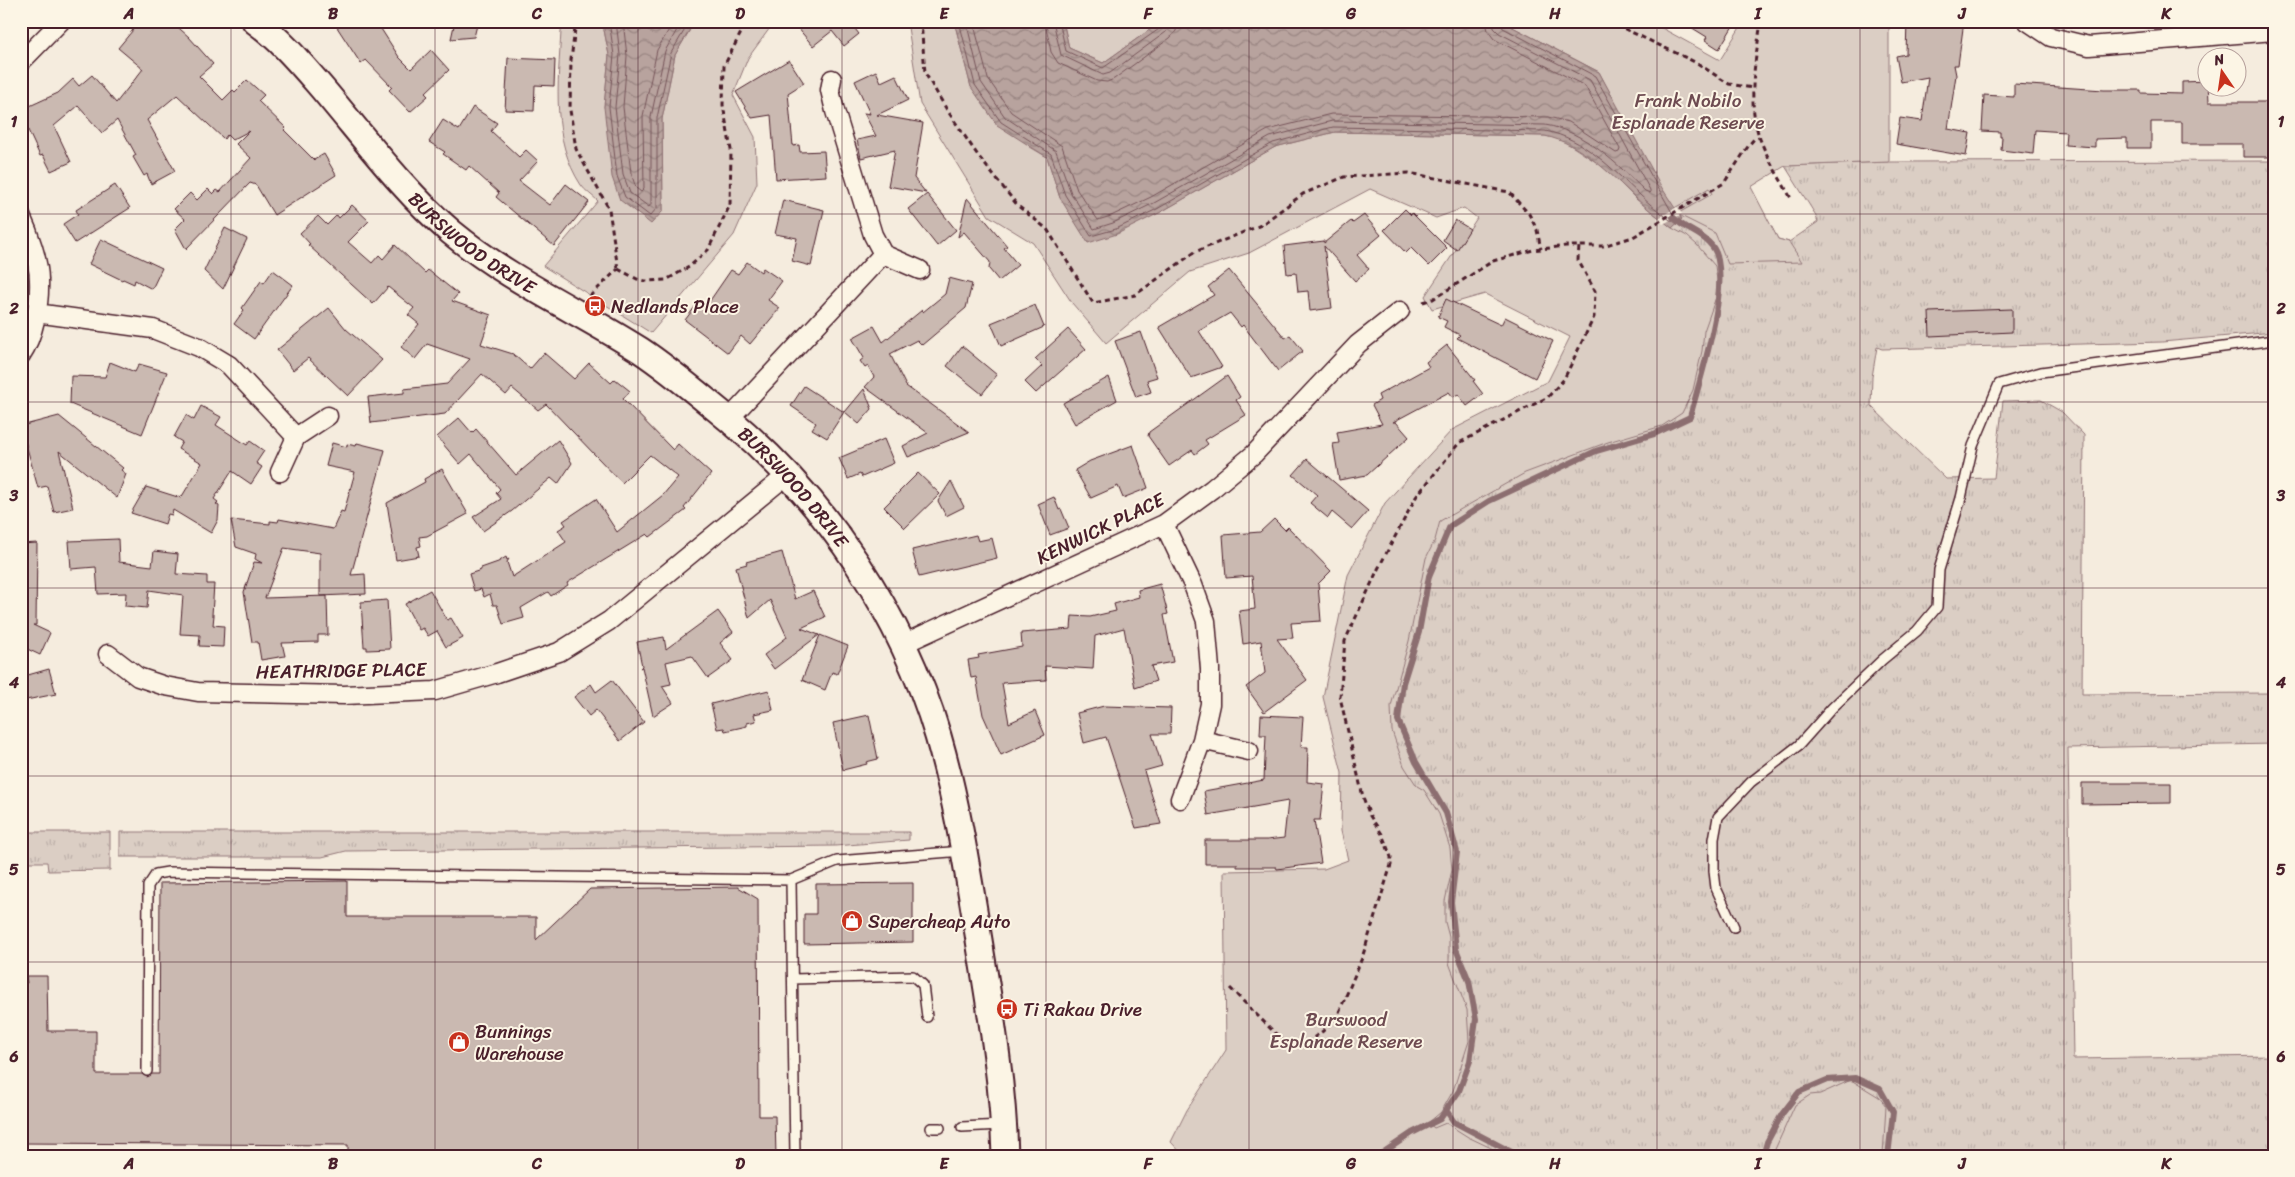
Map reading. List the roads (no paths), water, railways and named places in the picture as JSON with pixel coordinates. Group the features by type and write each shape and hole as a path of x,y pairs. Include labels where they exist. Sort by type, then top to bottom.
{"street":[{"path":"21,62 61,21"},
{"path":"2027,21 2051,36 2089,46 2274,31"},
{"name":"BURSWOOD DRIVE","path":"265,24 414,196 450,231 506,274 642,351 729,419 787,475 812,503 850,553 903,644 920,684 949,780 964,851 998,1052 1005,1156"},
{"path":"832,79 830,90 835,111 873,235 883,254 920,270"},
{"path":"21,216 32,245 39,280 36,313 27,346 21,356"},
{"path":"729,419 883,254"},
{"name":"KENWICK PLACE","path":"903,644 1164,524 1212,489 1254,454 1358,344 1400,311"},
{"path":"36,313 153,330 199,347 229,365 296,437"},
{"path":"280,472 296,437 328,416"},
{"name":"HEATHRIDGE PLACE","path":"108,654 138,677 165,686 198,692 344,695 435,691 559,652 609,622 787,475"},
{"path":"1164,524 1193,585 1206,621 1210,669 1210,704 1202,740 1180,799"},
{"path":"1202,740 1249,751"}],"lane":[{"path":"1734,927 1716,888 1714,839 1718,817 1751,782 1799,745 1832,708 1882,660 1917,631 1937,607 1939,570 1961,498 1974,446 1999,384 2041,372 2274,340"},
{"path":"147,1071 148,886 156,874 168,872 791,880 837,861 964,851"},
{"path":"791,880 795,1156"},
{"path":"793,978 913,976 923,985 927,1017"},
{"path":"962,1127 1004,1124"}],"water":[{"path":"605,21 695,21 675,55 662,119 663,211 651,224 620,200 612,177 604,107 609,55 604,30"},
{"path":"954,21 1063,21 1069,48 1103,63 1162,21 1501,21 1599,72 1662,188 1682,219 1672,228 1583,153 1558,140 1545,136 1335,132 1275,147 1159,213 1117,234 1088,243 1060,198 1047,157 997,125 971,87"}],"waterway":[{"path":"1378,1156 1412,1133 1440,1119 1459,1091 1470,1061 1476,1019 1469,981 1456,949 1451,902 1457,852 1446,813 1416,762 1398,720 1403,683 1419,632 1429,576 1450,526 1489,501 1596,451 1654,434 1690,417 1713,329 1720,280 1718,260 1712,246 1708,241 1682,225 1673,217"},
{"path":"1763,1156 1767,1142 1782,1114 1799,1092 1827,1080 1855,1078 1880,1089 1893,1112 1888,1156"},
{"path":"1446,1110 1454,1122 1519,1156"}],"place":[{"name":"Nedlands Place","path":"595,306"},
{"name":"Supercheap Auto","path":"852,921"},
{"name":"Ti Rakau Drive","path":"1007,1009"},
{"name":"Bunnings Warehouse","path":"459,1042"}],"park label":[{"name":"Frank Nobilo Esplanade Reserve","path":"1688,111"},
{"name":"Burswood Esplanade Reserve","path":"1346,1030"}]}
